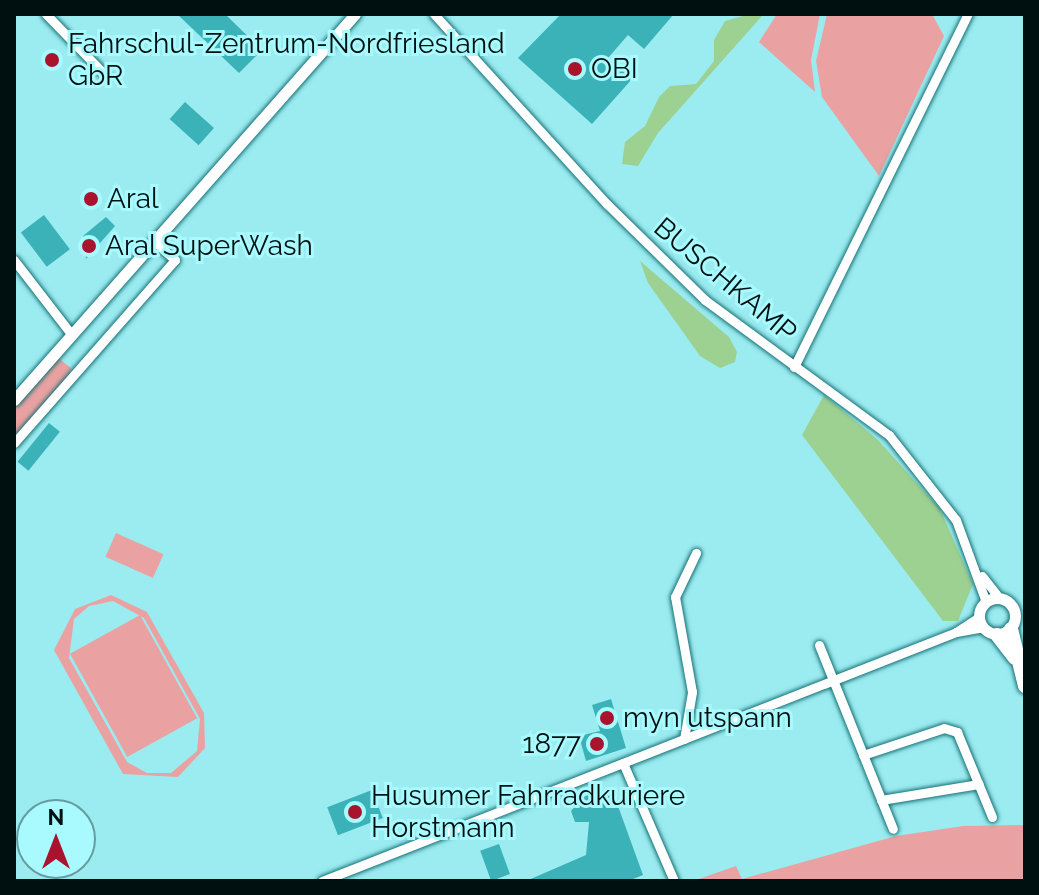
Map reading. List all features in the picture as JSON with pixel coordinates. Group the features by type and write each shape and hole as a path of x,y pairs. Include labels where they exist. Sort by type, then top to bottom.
{"highway":[{"path":"1004,632 1025,686"}],"main road":[{"path":"14,400 355,14"},
{"path":"1017,609 999,598 986,602 981,622 1004,632 1025,601"}],"street":[{"path":"46,14 106,76"},
{"name":"BUSCHKAMP","path":"434,14 653,251 794,367 879,427 919,467 956,520 982,576 999,598"},
{"path":"794,367 968,14"},
{"path":"14,443 175,260 154,241"},
{"path":"14,260 72,335"},
{"path":"684,739 692,692 675,597 696,553"},
{"name":"BUSCHKAMP","path":"982,576 986,602"},
{"path":"322,881 981,622"},
{"path":"819,645 893,829"},
{"path":"863,755 944,728 957,732 992,817"},
{"path":"623,763 674,881"},
{"path":"881,800 979,784"}],"shaded area":[{"path":"750,14 762,16 658,133 638,166 622,164 625,142 645,126 659,97 670,86 696,84 714,61 714,40 725,21"},
{"path":"777,14 820,14 811,60 815,92 759,42"},
{"path":"827,14 932,14 944,36 879,176 822,97 816,61"},
{"path":"640,261 729,337 737,352 735,362 720,368 700,356 648,283"},
{"path":"57,357 71,368 69,377 14,439 14,408"},
{"path":"824,395 878,440 940,509 973,584 958,621 943,621 802,435"},
{"path":"116,533 164,554 153,578 105,557"},
{"path":"111,595 147,612 204,713 205,748 178,777 123,774 54,650 75,609","holes":["113,601 144,618 200,719 197,751 171,773 147,773 127,762 69,658 74,619 89,606"]},
{"path":"140,615 197,718 127,757 70,654"},
{"path":"1025,825 1025,881 693,881 736,866 742,879 896,836 963,826"}],"building":[{"path":"177,14 225,14 262,50 239,73"},
{"name":"OBI","path":"561,14 674,14 644,49 628,35 608,58 632,79 592,124 518,58"},
{"path":"185,102 214,128 199,145 170,119"},
{"path":"44,215 70,249 47,267 21,232"},
{"name":"Aral","path":"106,217 115,226 86,259 83,236"},
{"path":"49,423 60,432 28,471 18,462"},
{"name":"myn utspann","path":"611,699 626,748 586,761 579,736 600,731 592,705"},
{"name":"Husumer Fahrradkuriere Horstmann","path":"372,790 383,818 338,835 327,807"},
{"path":"604,790 614,795 643,875 628,881 526,881 586,855 589,822 575,822 571,811 583,797"},
{"path":"499,844 510,874 491,881 480,851"}],"place":[{"name":"Fahrschul-Zentrum-Nordfriesland GbR","path":"52,60"},
{"name":"OBI","path":"575,69"},
{"name":"Aral","path":"91,199"},
{"name":"Aral SuperWash","path":"89,246"},
{"name":"myn utspann","path":"607,718"},
{"name":"1877","path":"597,744"},
{"name":"Husumer Fahrradkuriere Horstmann","path":"355,812"}]}
